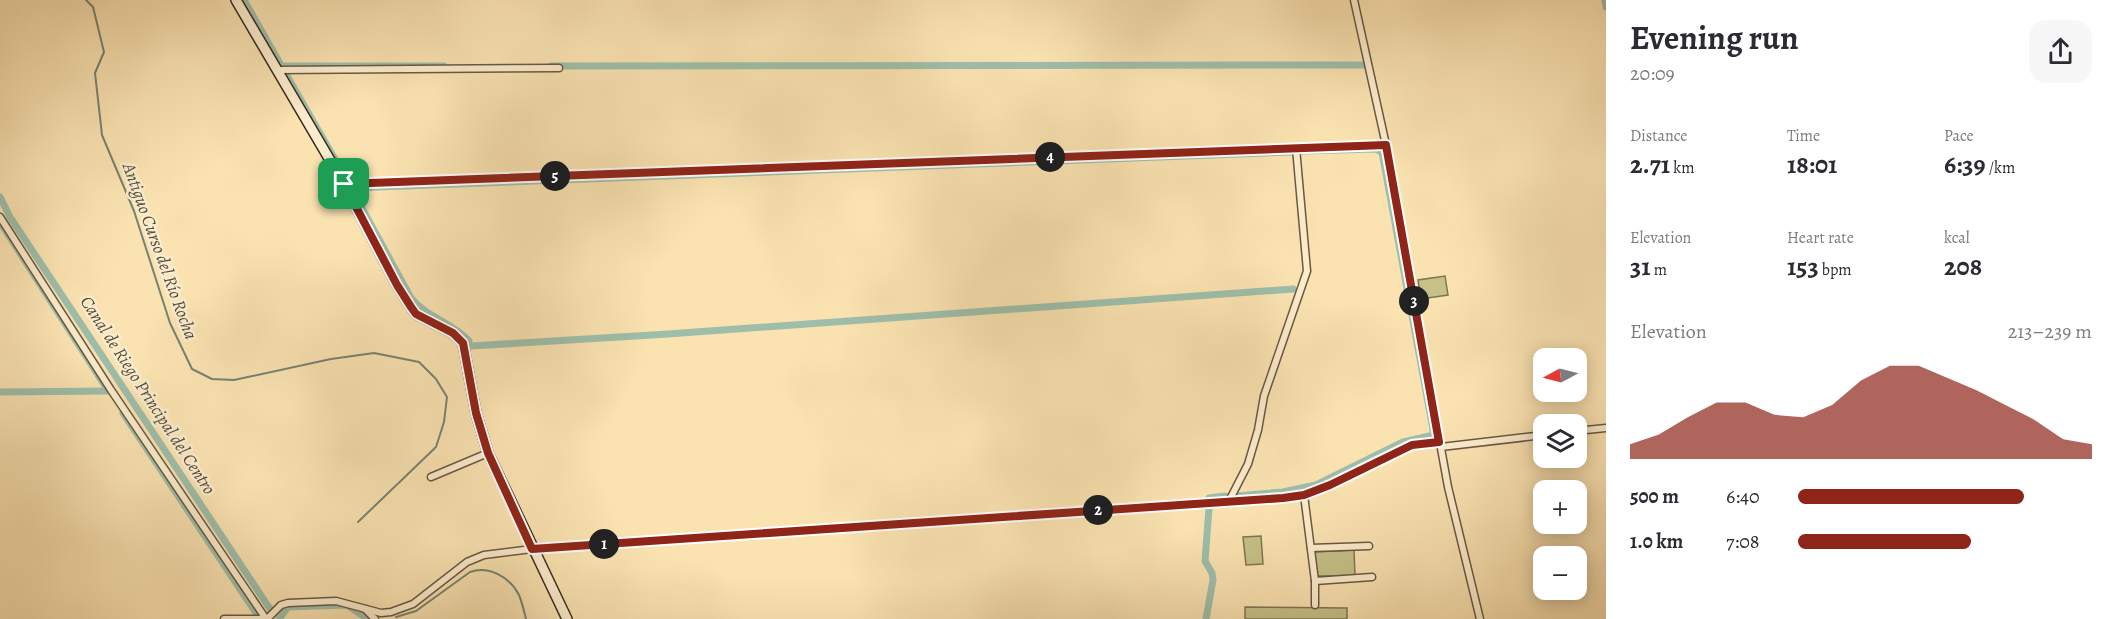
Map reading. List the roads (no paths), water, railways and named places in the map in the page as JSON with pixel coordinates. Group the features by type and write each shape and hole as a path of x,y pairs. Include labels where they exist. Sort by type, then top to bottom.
{"street":[{"path":"236,0 344,184 411,307 416,314 453,333 463,343 476,413 488,453 567,619"},
{"path":"1353,0 1386,145 1448,487 1480,619"},
{"path":"276,70 559,68"},
{"path":"344,184 1386,145"},
{"path":"1228,503 1248,464 1258,430 1264,396 1307,271 1296,148"},
{"path":"0,217 111,390 265,619"},
{"path":"1587,430 1606,428"},
{"path":"224,619 265,619 281,605 288,603 336,601 381,613 401,609 428,594 448,575 467,562 484,555 532,549 1228,503 1304,495 1330,485 1412,445 1440,445 1533,436"},
{"path":"431,477 488,453"},
{"path":"1304,495 1315,581 1315,605"},
{"path":"1311,548 1369,546"},
{"path":"1315,581 1372,578"},
{"path":"364,608 375,619"}],"waterway":[{"name":"Antiguo Curso del Río Rocha","path":"86,0 93,7 104,52 95,73 102,135 134,211 170,323 192,369 212,379 234,380 331,359 374,353 419,362 436,379 447,397 444,422 436,447 358,522"},
{"path":"244,0 282,67"},
{"path":"1605,0 1606,7"},
{"path":"551,66 1365,65"},
{"path":"282,66 444,66"},
{"path":"286,74 340,168"},
{"path":"1236,496 1283,492 1316,485 1403,442 1434,435 1382,152 1376,149 1302,151"},
{"path":"469,341 411,298 351,188 1291,152"},
{"name":"Canal de Riego Principal del Centro","path":"0,197 10,217 270,609"},
{"path":"0,222 107,389"},
{"path":"471,346 1293,289"},
{"path":"0,392 108,391"},
{"path":"123,413 256,613"},
{"path":"1209,498 1225,496"},
{"path":"1206,619 1213,580 1205,561 1209,508"},
{"name":"Antiguo Curso del Río Rocha","path":"396,617 416,611 470,572 484,570 498,574 510,583 520,598 526,619"},
{"path":"279,619 288,607 347,605 368,619"}]}
